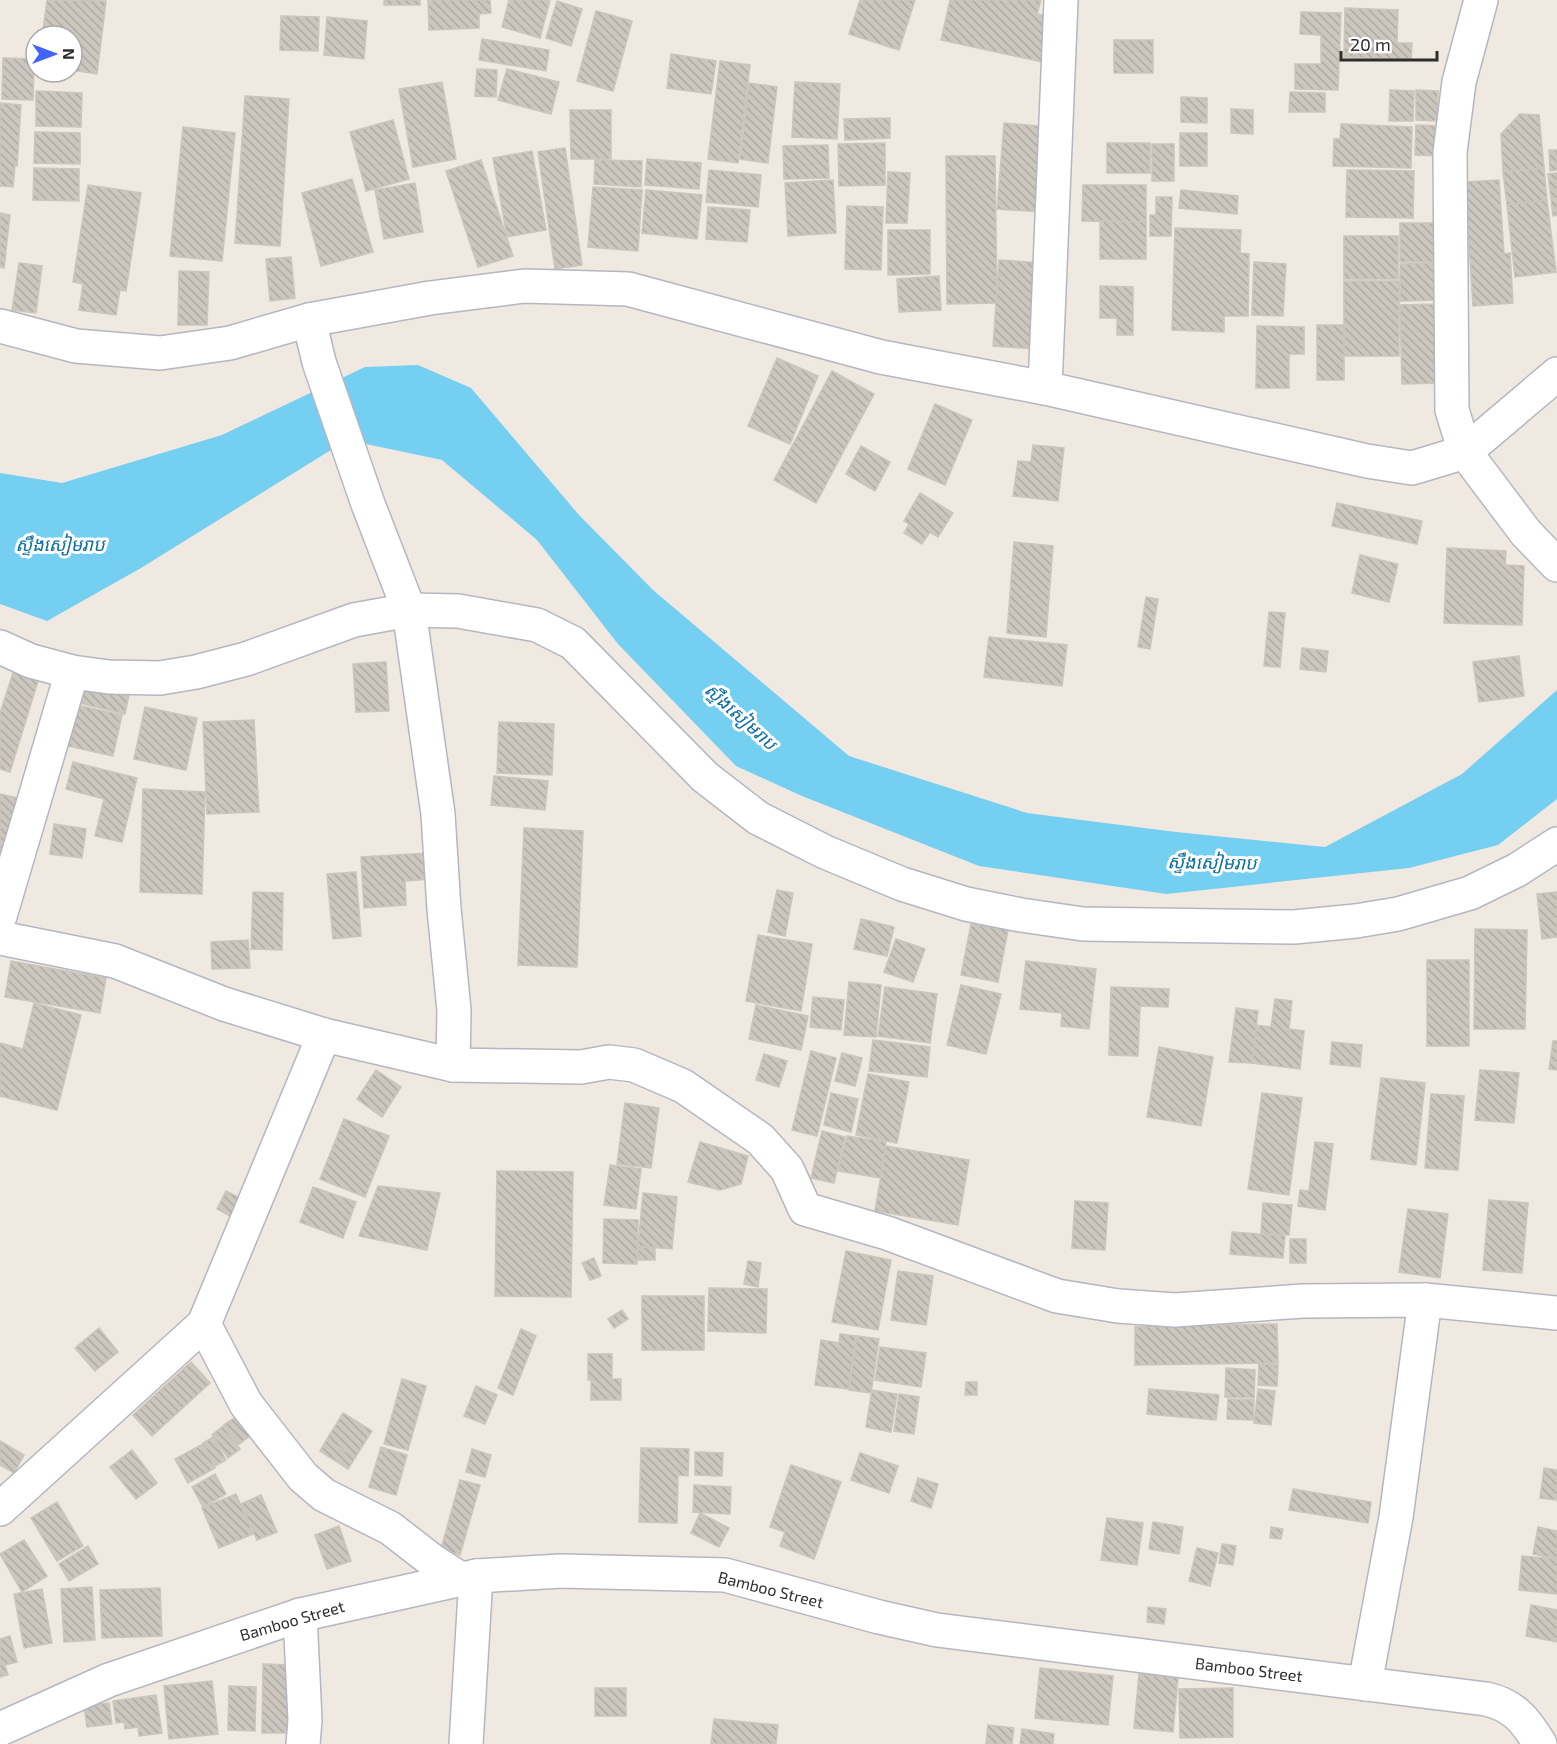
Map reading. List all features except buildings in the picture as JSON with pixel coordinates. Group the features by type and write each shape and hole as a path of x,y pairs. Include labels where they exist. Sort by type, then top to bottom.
{"street":[{"path":"1046,388 1061,0"},
{"path":"1481,0 1459,82 1450,152 1452,410 1465,452 1526,533 1557,565"},
{"path":"0,326 76,345 159,353 230,343 309,320 430,298 524,286 628,289 881,357 1046,388 1378,463 1412,468 1465,452 1557,374"},
{"path":"309,320 319,362 368,504 409,610 438,814 454,1010 453,1065"},
{"path":"0,647 31,661 72,672 109,677 160,678 196,672 246,658 354,620 409,610 458,610 537,625 573,643 705,777 758,818 825,852 902,884 966,904 1083,924 1282,927 1356,921 1398,914 1470,893 1517,870 1557,843"},
{"path":"0,916 72,672"},
{"path":"0,938 115,961 225,1004 324,1035 453,1065 581,1067 609,1062 634,1065 683,1086 760,1139 787,1169 805,1209 887,1233 1057,1296 1118,1306 1175,1310 1303,1301 1425,1300 1557,1313"},
{"path":"0,1509 204,1324 324,1035"},
{"path":"1365,1684 1396,1517 1425,1300"},
{"path":"204,1324 246,1404 303,1478 324,1495 390,1528 468,1577 466,1744"},
{"name":"Bamboo Street","path":"0,1729 109,1680 300,1615 468,1577 561,1571 725,1575 879,1617 937,1630 1499,1702 1512,1708 1522,1717 1540,1744"},
{"path":"300,1615 305,1720 303,1744"}],"water":[{"name":"ស្ទឹងសៀមរាប","path":"418,365 471,388 579,515 653,590 849,756 1027,813 1176,832 1325,847 1462,774 1557,690 1557,799 1498,845 1409,868 1166,894 979,866 802,796 736,766 618,644 537,540 442,460 347,440 141,568 47,621 0,604 0,473 62,483 222,435 365,367"}]}
